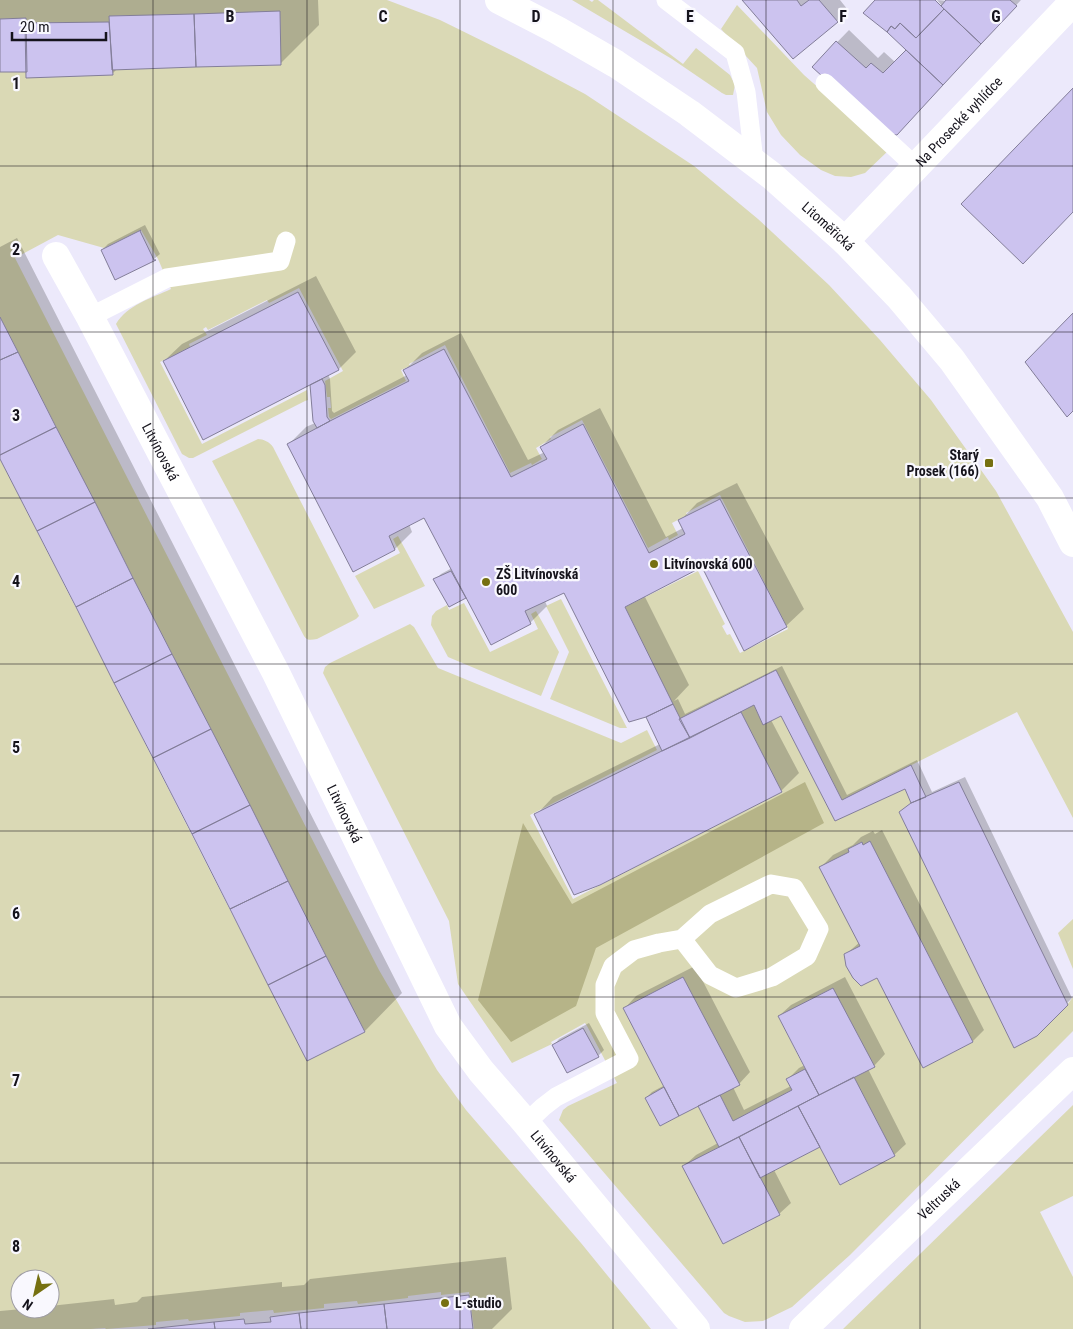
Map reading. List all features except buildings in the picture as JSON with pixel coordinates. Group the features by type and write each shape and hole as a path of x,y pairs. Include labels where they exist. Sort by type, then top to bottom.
{"street":[{"name":"Litoměřická","path":"499,0 557,30 616,64 689,113 754,161 845,241 899,297 952,360 1050,498 1073,543"},
{"name":"Na Prosecké vyhlídce","path":"845,241 1073,2"},
{"name":"Litvínovská","path":"56,256 90,317 276,673 448,1026 481,1071 696,1329"},
{"name":"Veltruská","path":"803,1329 1073,1070"}],"lane":[{"path":"666,0 735,52 746,92 754,161"},
{"path":"825,83 916,166"},
{"path":"90,317 167,278 280,261 286,241"},
{"path":"526,1123 556,1097 629,1059 605,1013 605,985 613,966 634,950 682,939 710,914 771,884 794,888 819,929 807,956 772,977 736,988 710,975 682,939"}],"green space":[{"path":"0,0 387,0 440,20 585,94 694,166 758,219 829,285 880,340 931,400 996,491 1073,632 1073,818 1017,712 842,800 776,670 679,719 625,607 698,571 725,624 722,626 727,635 730,634 740,653 788,629 720,495 686,513 687,515 672,523 678,535 669,540 668,537 648,548 582,420 550,437 551,439 536,448 542,459 510,473 445,345 401,370 406,381 331,419 328,408 331,408 330,397 327,397 325,381 343,371 299,288 269,303 267,300 208,330 206,327 203,329 207,335 189,344 190,347 160,362 202,444 307,390 308,400 193,458 189,458 182,454 116,324 133,307 171,289 158,259 141,230 104,248 58,235 15,258 379,970 437,1070 466,1110 581,1243 651,1329 474,1329 469,1292 441,1295 441,1292 358,1304 357,1301 324,1304 324,1308 274,1313 273,1310 240,1313 240,1316 156,1322 156,1325 106,1329 0,1329 0,459 307,1061 365,1032 0,317 0,72 281,65 280,12 110,16 109,22 25,23 25,18 0,19"},
{"path":"572,0 589,0 592,2 598,0 683,64 696,48 730,75 735,85 733,95 722,93 672,59"},
{"path":"737,5 804,75 889,150 865,173 851,177 835,176 821,170 800,155 781,135 767,112 757,68 721,29"},
{"path":"258,439 266,441 273,447 359,616 317,639 305,638 212,461"},
{"path":"398,536 425,586 374,609 355,576 400,553 393,539"},
{"path":"561,599 627,728 620,728 550,699 569,652 546,606"},
{"path":"464,603 490,652 538,629 531,614 536,611 559,652 541,696 448,657 431,625 432,616 436,611 447,605 449,610"},
{"path":"410,624 414,627 438,668 621,743 647,730 657,750 530,815 573,899 782,792 741,712 754,705 763,725 781,716 835,821 905,789 911,803 899,812 1014,1048 1046,1026 1073,997 1073,1031 850,1255 792,1307 763,1321 745,1322 729,1316 724,1313 559,1120 563,1110 568,1106 617,1083 585,1023 551,1042 552,1044 512,1063 458,984 449,921 323,673 325,667","holes":["870,841 973,1042 923,1068 877,978 861,986 850,972 844,954 860,946 848,849 861,842 863,845","683,977 739,1085 720,1095 733,1121 792,1090 786,1079 805,1069 778,1016 833,988 874,1067 854,1077 895,1156 840,1185 820,1147 760,1178 780,1215 723,1244 683,1166 719,1147 698,1106 660,1126 645,1098 664,1087 623,1008"]},
{"path":"1073,919 1073,969 1058,933"},
{"path":"1073,1105 1073,1196 1040,1212 1073,1277 1073,1329 843,1329"}],"shaded area":[{"path":"805,782 824,823 596,948 576,1006 511,1042 478,1000 523,823 572,904"}],"place":[{"name":"Starý Prosek (166)","path":"989,463"},
{"name":"Litvínovská 600","path":"654,564"},
{"name":"ZŠ Litvínovská 600","path":"486,582"},
{"name":"L-studio","path":"445,1303"}]}
